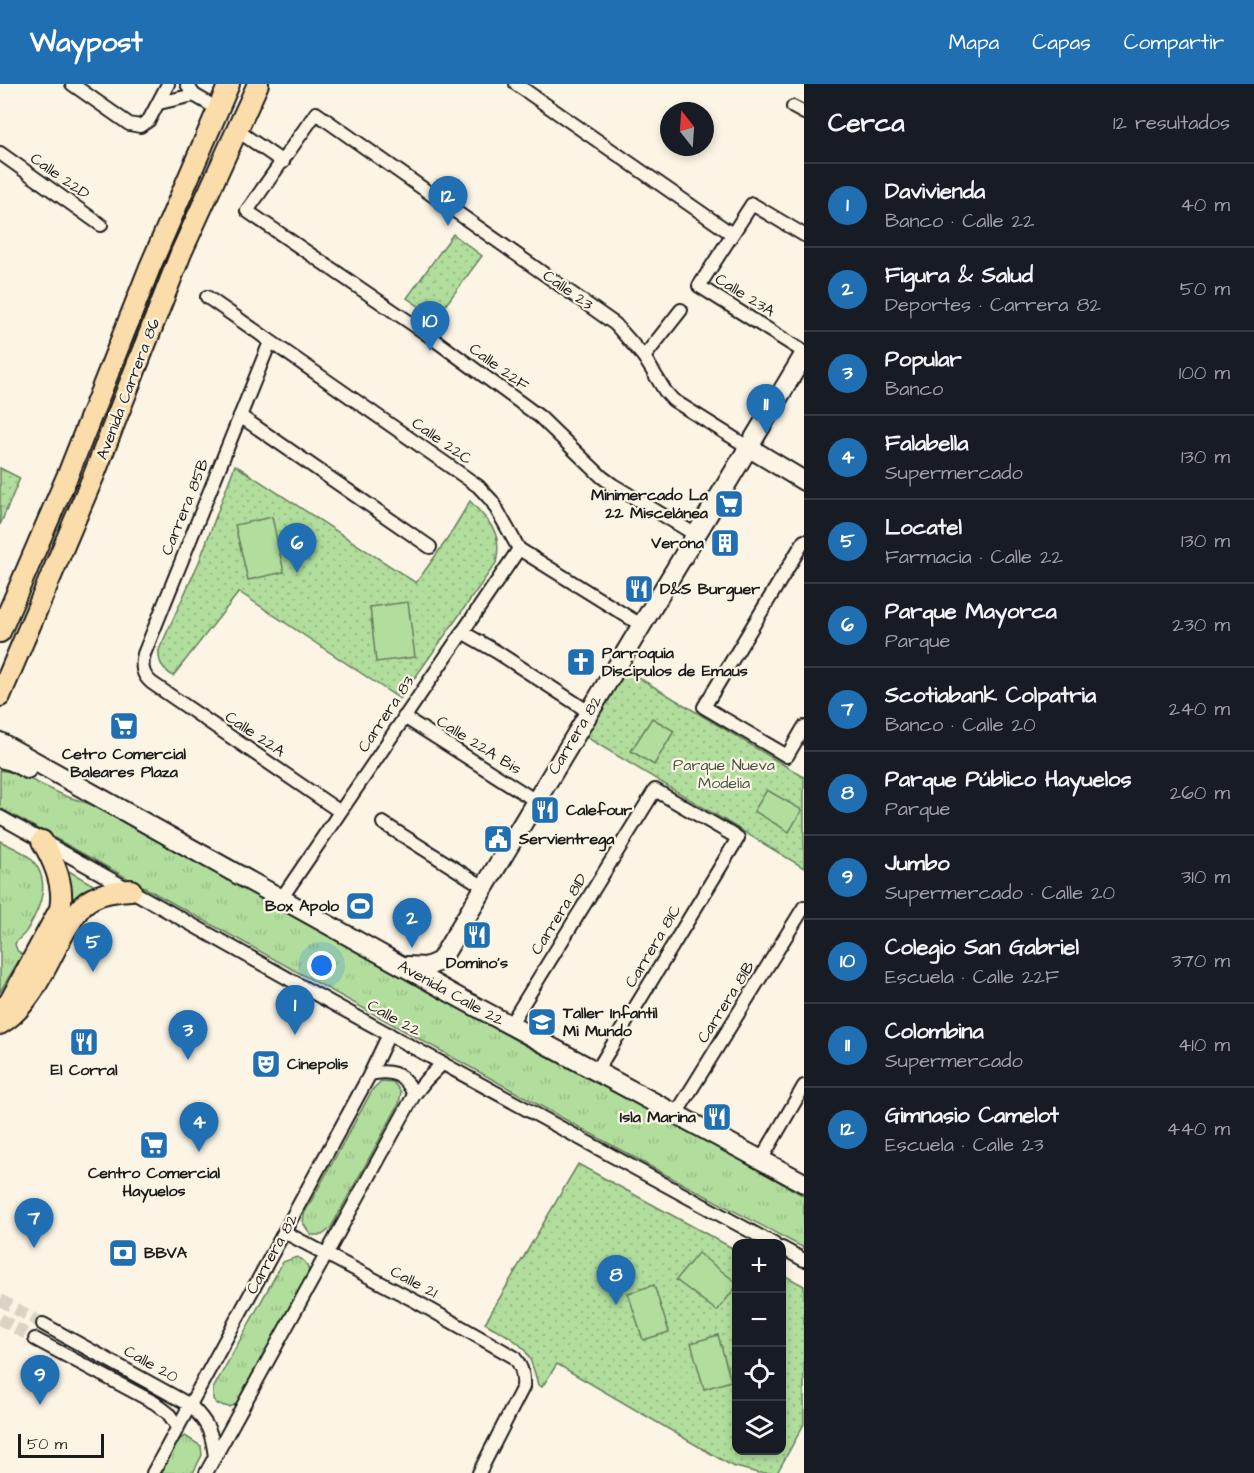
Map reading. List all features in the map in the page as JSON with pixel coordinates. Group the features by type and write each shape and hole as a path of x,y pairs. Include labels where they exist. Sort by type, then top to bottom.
{"main road":[{"name":"Avenida Carrera 86","path":"0,632 69,472 150,267 229,84"},
{"name":"Avenida Carrera 86","path":"0,696 94,476 181,254 258,84"},
{"path":"0,1010 9,1003 60,909 62,894 55,864 42,841"},
{"path":"0,1024 9,1019 21,1006 75,915 84,905 101,895 131,890"}],"street":[{"path":"72,84 129,124 140,126 149,120 168,84"},
{"path":"187,84 194,95 218,109"},
{"path":"516,84 732,234 752,204 804,235"},
{"path":"159,103 194,95"},
{"name":"Calle 23","path":"282,162 316,113 615,324 644,357 664,391 674,400 804,481"},
{"path":"238,131 282,162"},
{"name":"Calle 22D","path":"0,153 101,225"},
{"name":"Calle 22F","path":"282,162 247,211 424,332 540,417 607,481 696,535"},
{"name":"Calle 23A","path":"732,234 699,286 804,353"},
{"name":"Calle 22C","path":"207,297 478,486 492,501 519,549 641,625"},
{"path":"644,357 681,310"},
{"name":"Carrera 85B","path":"152,683 143,673 144,654 270,342"},
{"name":"Carrera 82","path":"440,961 804,353"},
{"path":"240,416 430,547"},
{"path":"804,541 704,707 787,756 804,727"},
{"name":"Carrera 83","path":"281,899 519,549"},
{"path":"462,632 590,712"},
{"name":"Calle 22A","path":"152,683 339,811"},
{"name":"Calle 22A Bis","path":"404,717 536,801"},
{"name":"Avenida Calle 22","path":"0,742 458,997 804,1183"},
{"name":"Avenida Calle 22","path":"0,758 12,761 57,785 101,798"},
{"name":"Carrera 81D","path":"510,1025 655,790 738,838"},
{"name":"Calle 22","path":"0,817 443,1064 765,1239"},
{"path":"383,823 484,887"},
{"name":"Carrera 81C","path":"596,1072 738,838"},
{"name":"Carrera 81B","path":"676,1114 804,907"},
{"path":"399,964 418,968 440,961 443,979 458,997"},
{"name":"Carrera 82","path":"153,1473 370,1074 389,1034"},
{"path":"206,1473 414,1095 443,1064"},
{"path":"370,1074 381,1071 396,1073 407,1081 414,1095"},
{"path":"761,1160 804,1086"},
{"name":"Calle 21","path":"284,1232 514,1357 521,1369 523,1387 479,1473"},
{"path":"786,1250 804,1260"},
{"name":"Calle 20","path":"44,1324 190,1405 210,1429 215,1457"},
{"name":"Calle 20","path":"35,1338 155,1403 168,1413 178,1427"}],"green space":[{"path":"453,234 482,256 436,318 407,298"},
{"path":"235,465 416,583 446,541 470,501 489,522 498,544 496,563 400,699 239,592 173,676 166,671 159,659 159,650 199,562"},
{"path":"0,468 20,478 0,525"},
{"path":"272,517 284,572 248,580 235,525"},
{"path":"408,602 415,657 376,662 370,607"},
{"name":"Parque Nueva Modelia","path":"626,670 804,777 804,868 586,737"},
{"path":"652,718 674,731 654,765 631,751"},
{"path":"0,770 19,774 65,796 90,804 523,1044 734,1156 804,1196 804,1248 655,1169 0,808"},
{"path":"767,790 802,810 789,832 754,811"},
{"path":"0,841 29,857 41,874 43,884 37,912 26,932 15,944 22,955 0,992"},
{"path":"67,870 95,886 84,893 65,915 69,884"},
{"path":"381,1081 393,1082 401,1092 399,1104 330,1229 322,1235 311,1235 303,1223 304,1214 373,1089"},
{"path":"578,1164 732,1248 732,1455 786,1455 786,1276 804,1286 804,1424 777,1473 758,1473 732,1466 557,1364 542,1387 538,1385 531,1361 521,1346 485,1323"},
{"path":"698,1253 732,1279 732,1292 717,1311 676,1280"},
{"path":"297,1257 307,1265 309,1279 239,1403 229,1407 217,1404 213,1399 213,1389 283,1262"},
{"path":"654,1285 669,1332 643,1340 628,1293"},
{"path":"718,1335 731,1381 704,1389 691,1343"},
{"path":"185,1436 201,1446 202,1455 193,1473 160,1473 177,1441"}],"tunnel":[{"path":"0,1300 43,1324"},
{"path":"0,1319 35,1339"}],"place":[{"name":"Gimnasio Camelot","path":"448,226"},
{"name":"Colegio San Gabriel","path":"430,351"},
{"name":"Colombina","path":"766,434"},
{"name":"Minimercado La 22 Miscelánea","path":"729,504"},
{"name":"Verona","path":"725,543"},
{"name":"Parque Mayorca","path":"297,573"},
{"name":"D&S Burguer","path":"639,589"},
{"name":"Parroquia Discipulos de Emaus","path":"581,662"},
{"name":"Cetro Comercial Baleares Plaza","path":"124,726"},
{"name":"Calefour","path":"545,810"},
{"name":"Servientrega","path":"498,839"},
{"name":"Box Apolo","path":"360,906"},
{"name":"Domino's","path":"477,935"},
{"name":"Figura & Salud","path":"412,948"},
{"name":"Locatel","path":"93,972"},
{"name":"Taller Infantil Mi Mundo","path":"542,1022"},
{"name":"Davivienda","path":"295,1035"},
{"name":"El Corral","path":"84,1042"},
{"name":"Popular","path":"188,1060"},
{"name":"Cinepolis","path":"266,1064"},
{"name":"Isla Marina","path":"717,1117"},
{"name":"Centro Comercial Hayuelos","path":"154,1145"},
{"name":"Falabella","path":"199,1152"},
{"name":"Scotiabank Colpatria","path":"34,1248"},
{"name":"BBVA","path":"123,1253"},
{"name":"Parque Público Hayuelos","path":"616,1305"},
{"name":"Jumbo","path":"40,1405"}]}
